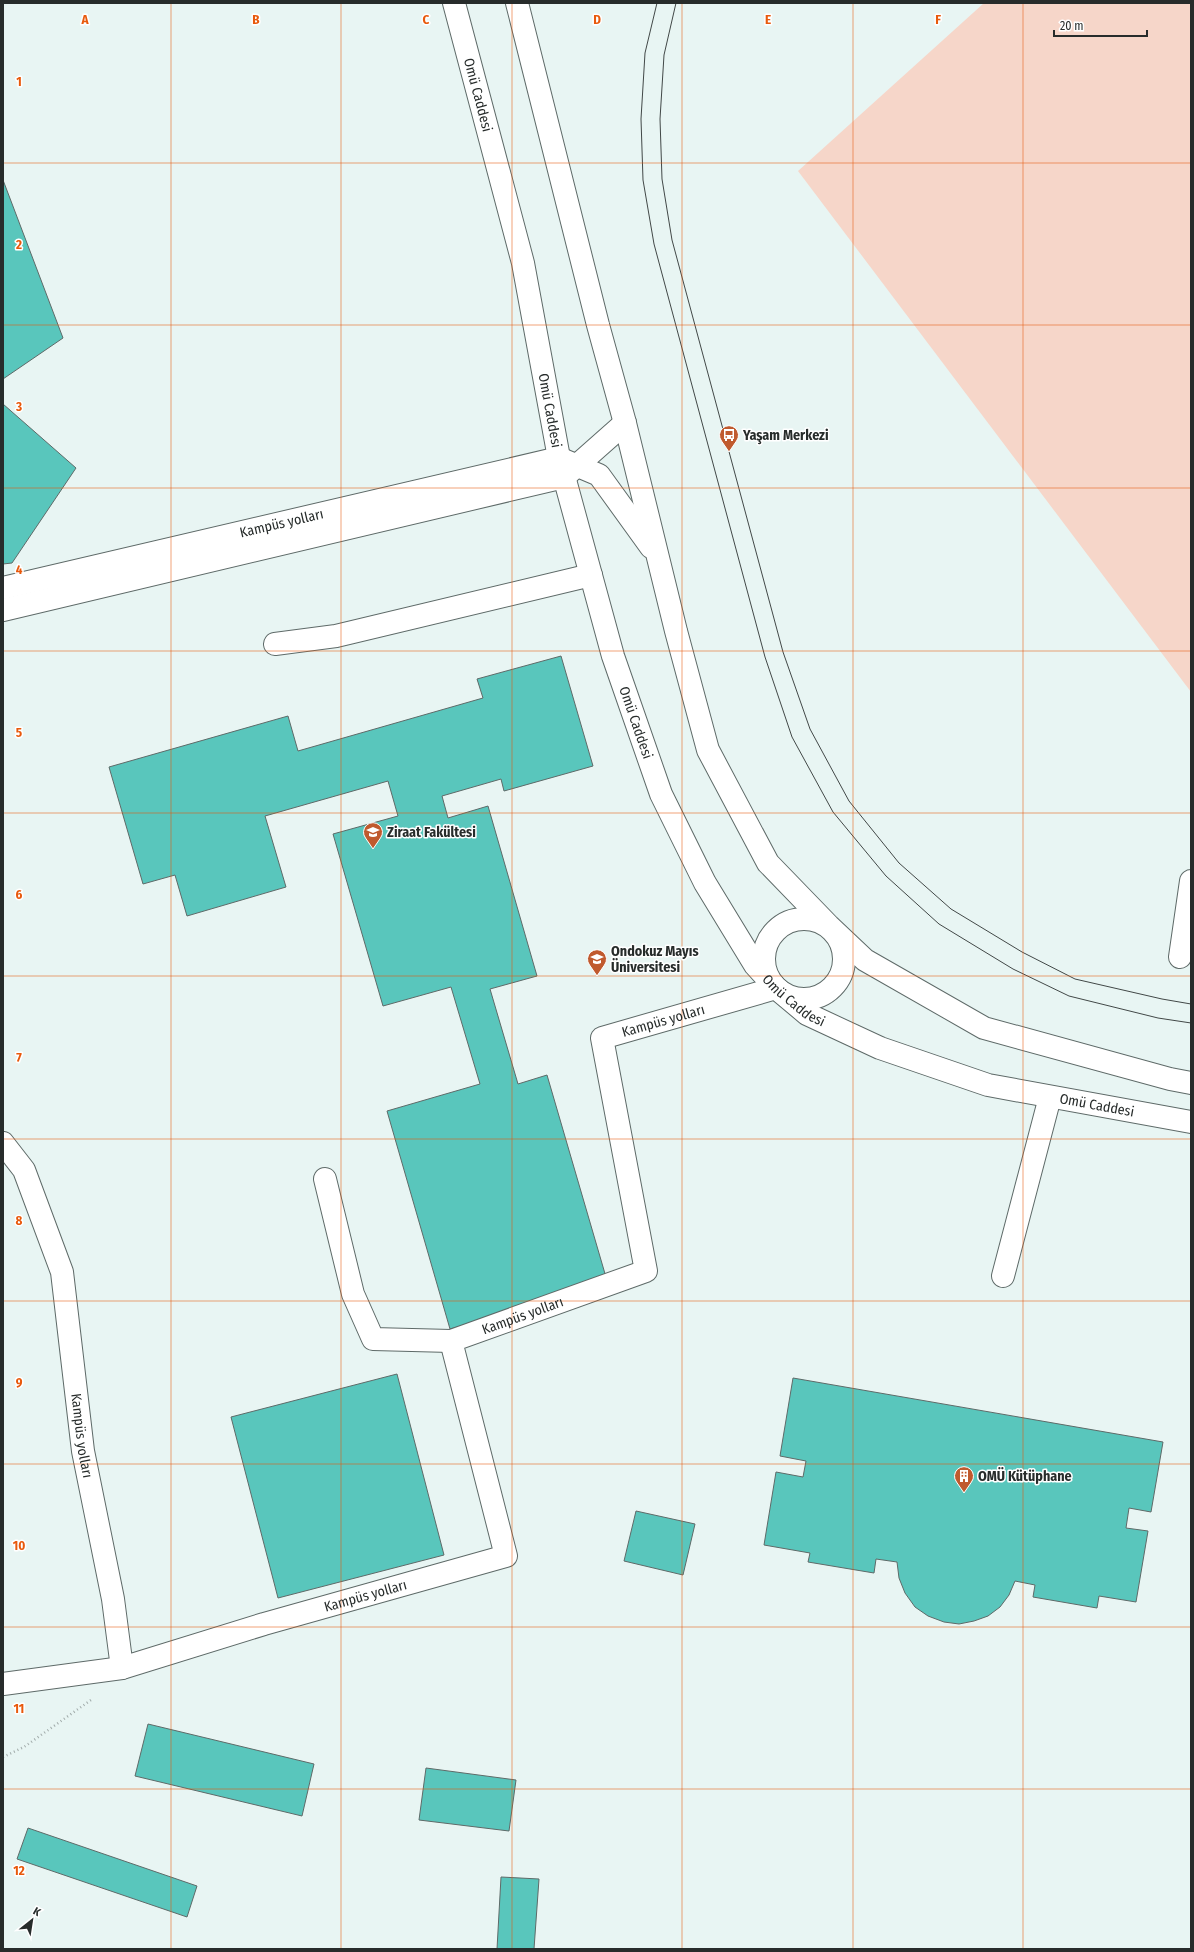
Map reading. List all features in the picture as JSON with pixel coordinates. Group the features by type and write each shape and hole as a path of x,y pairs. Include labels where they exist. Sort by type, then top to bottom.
{"street":[{"name":"Omü Caddesi","path":"454,3 523,263 591,575 613,656 661,794 709,889 755,965 776,988 807,1014 880,1048 988,1086 1191,1122"},
{"path":"517,3 598,325 625,423 708,750 768,863 828,926 837,936 843,948 845,961 842,974 835,985 825,994 813,998 799,999 787,995 776,988 768,977 764,964 764,950 770,938 778,928 790,921 803,918 816,920 828,926 865,960 984,1028 1170,1079 1191,1083"},
{"path":"3,610 567,467 625,423"},
{"path":"567,467 599,475 658,556"},
{"name":"Kampüs yolları","path":"3,588 567,467"},
{"path":"275,644 336,636 591,575"},
{"path":"1180,957 1191,881"},
{"name":"Kampüs yolları","path":"3,1144 24,1170 62,1272 83,1451 113,1599 122,1668 264,1624 506,1556 451,1341 646,1271 602,1038 776,988"},
{"path":"1002,1276 1050,1097"},
{"path":"325,1179 353,1294 373,1339 451,1341"},
{"path":"3,1684 122,1668"}],"path":[{"path":"3,1757 24,1747 87,1705 92,1700"}],"shaded area":[{"path":"984,3 1191,3 1191,692 798,171"}],"building":[{"path":"3,180 63,338 3,379"},
{"path":"3,404 76,468 12,563 3,564"},
{"path":"561,656 593,766 504,791 501,779 442,796 448,818 488,806 537,976 490,989 518,1084 547,1075 608,1284 450,1329 387,1111 480,1084 451,987 383,1006 333,834 398,816 388,781 265,816 286,887 187,916 175,875 143,884 109,767 288,716 298,751 483,698 477,679"},
{"path":"397,1374 444,1555 278,1598 231,1417"},
{"name":"OMÜ Kütüphane","path":"793,1378 1163,1442 1151,1512 1129,1508 1126,1528 1148,1531 1136,1602 1099,1596 1097,1608 1033,1597 1035,1585 1015,1581 1009,1595 1000,1607 988,1616 959,1624 944,1622 928,1616 915,1607 905,1593 899,1578 897,1562 876,1559 874,1573 808,1562 810,1553 764,1545 776,1472 803,1477 806,1461 780,1456"},
{"path":"636,1511 695,1524 683,1575 624,1561"},
{"path":"148,1724 314,1764 302,1816 135,1776"},
{"path":"426,1768 516,1780 509,1831 419,1820"},
{"path":"28,1828 197,1886 187,1917 17,1859"},
{"path":"501,1877 539,1879 534,1949 497,1949"}],"tram line":[{"path":"657,3 645,53 641,119 643,180 654,244 765,657 792,737 833,812 886,876 939,924 1013,969 1069,996 1158,1018 1191,1023"},
{"path":"676,3 664,55 660,119 662,179 672,240 783,652 810,729 849,801 899,863 951,909 1022,952 1075,979 1162,999 1191,1004"}],"place":[{"name":"Yaşam Merkezi","path":"729,452"},
{"name":"Ziraat Fakültesi","path":"373,849"},
{"name":"Ondokuz Mayıs Üniversitesi","path":"597,976"},
{"name":"OMÜ Kütüphane","path":"964,1493"}]}
